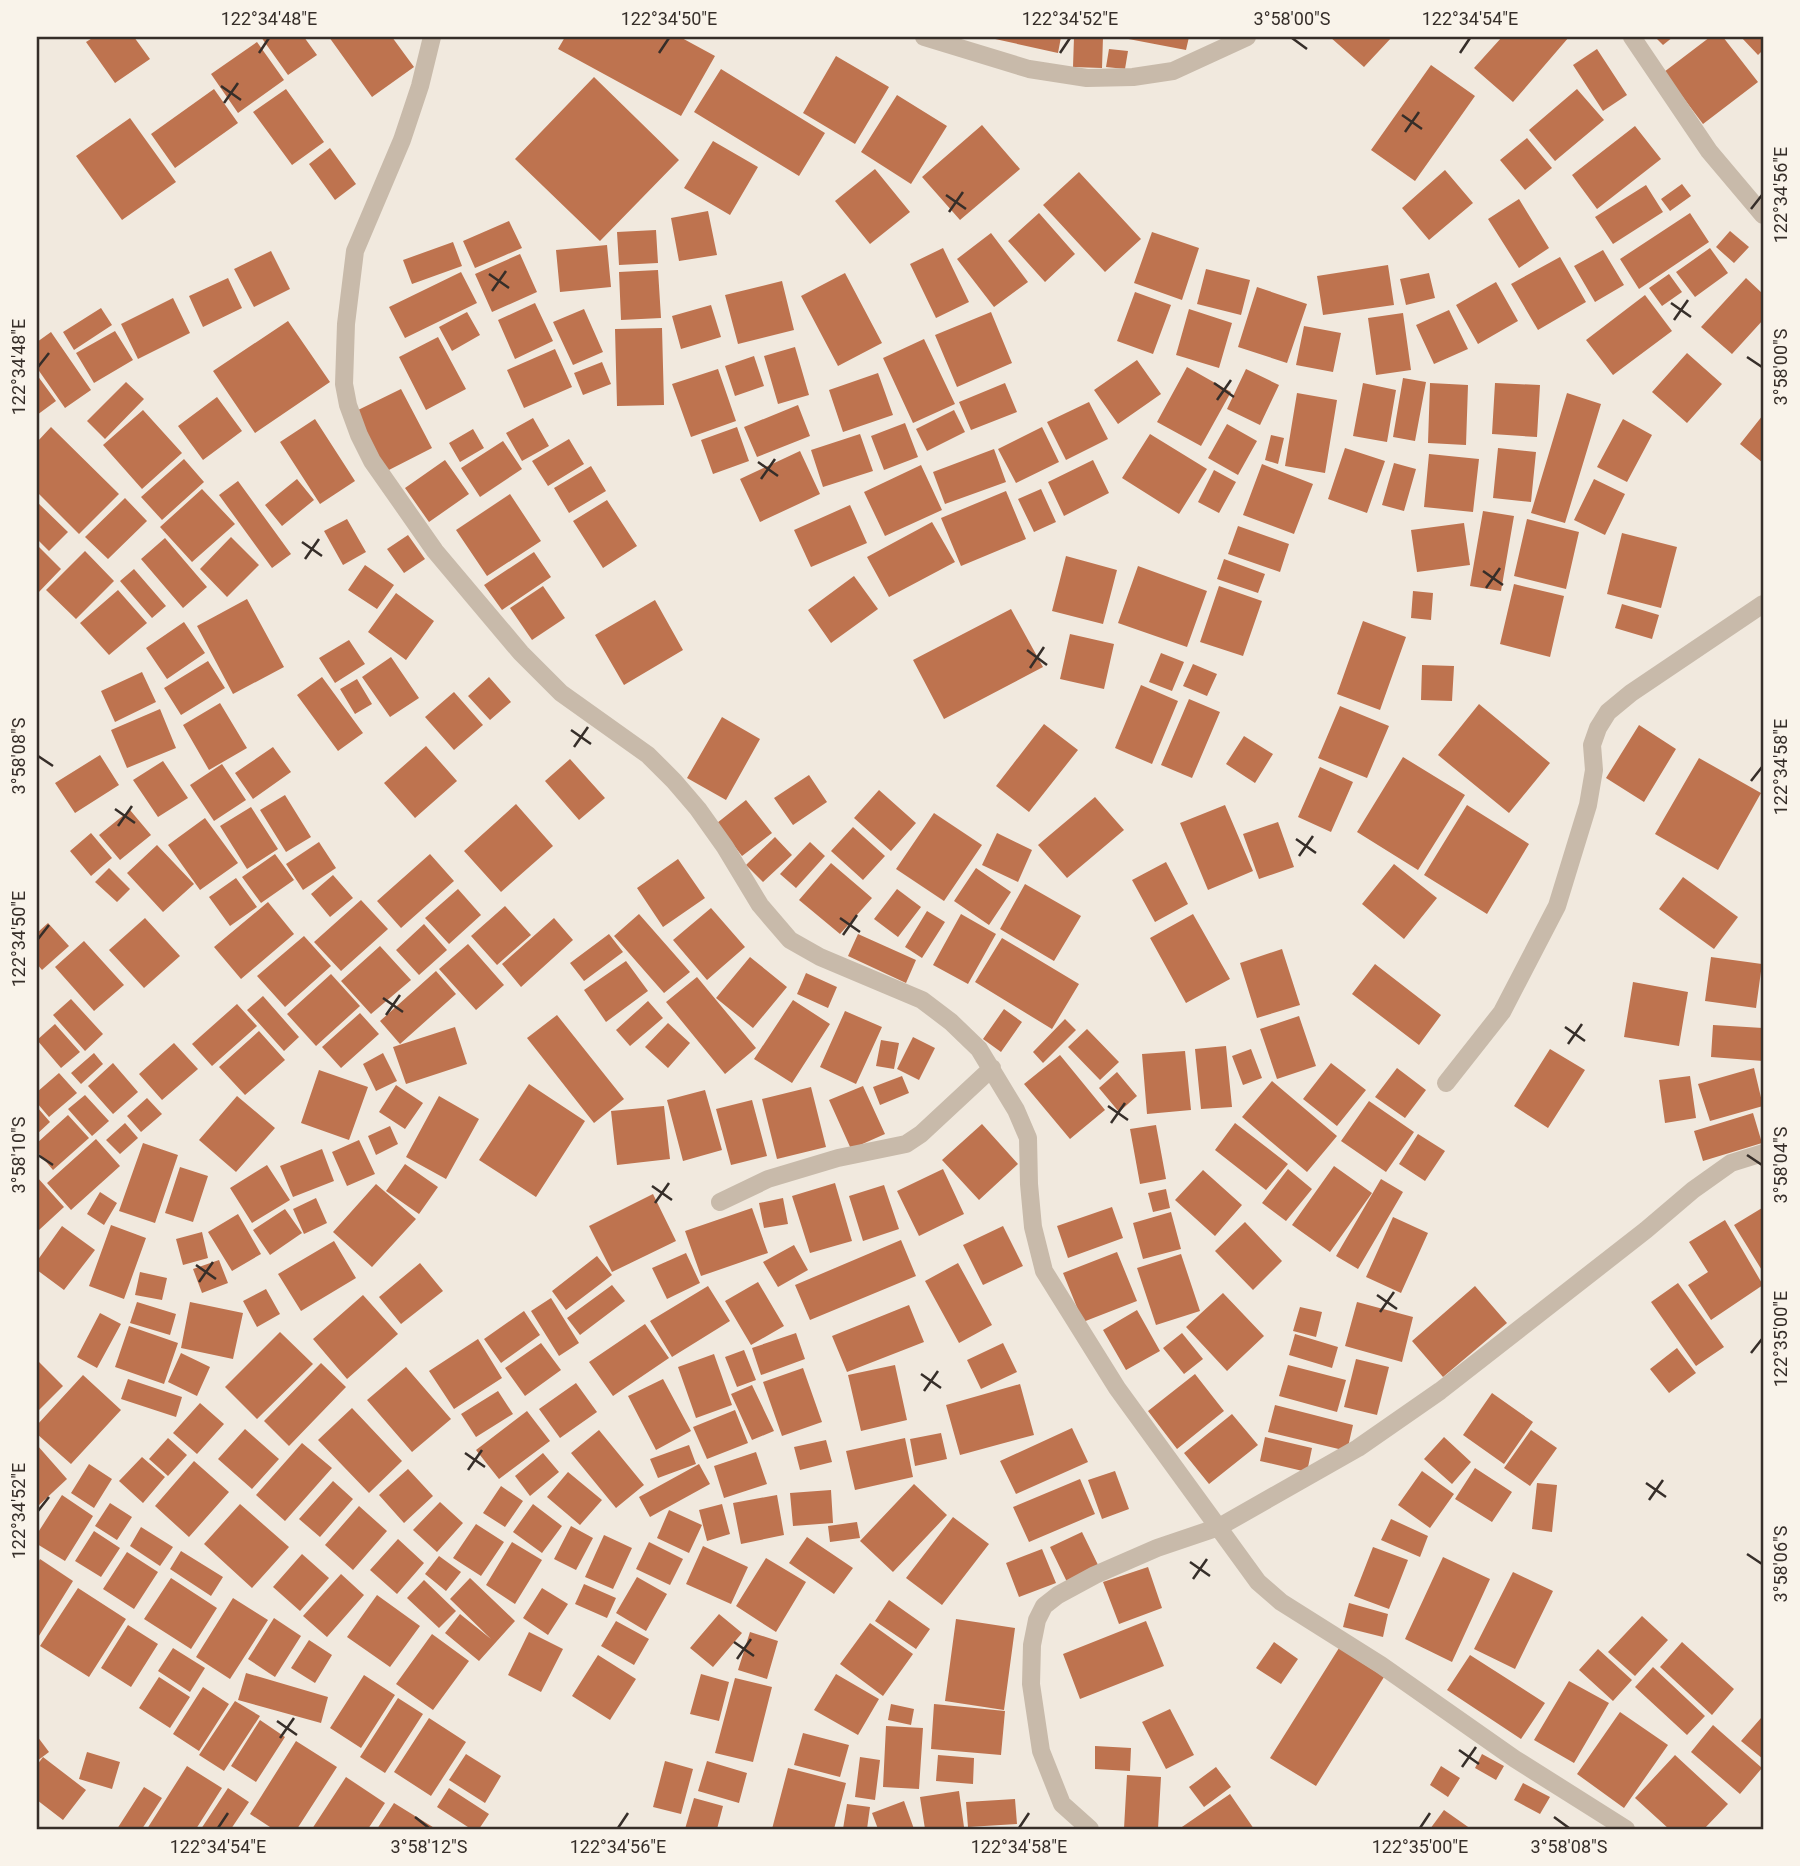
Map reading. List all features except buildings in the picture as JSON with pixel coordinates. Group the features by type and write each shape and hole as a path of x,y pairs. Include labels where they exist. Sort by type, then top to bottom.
{"street":[{"path":"432,37 420,86 402,140 355,251 345,324 344,384 348,405 372,461 435,551 521,653 561,693 648,755 674,781 725,847 760,905 790,940 820,957 922,1000 951,1022 979,1049 1016,1110 1028,1138 1033,1227 1044,1271 1117,1388 1258,1582 1281,1602 1381,1665 1515,1759 1626,1829"},
{"path":"924,37 1029,69 1087,78 1133,77 1173,71 1247,37"},
{"path":"1632,37 1709,151 1763,215"},
{"path":"1446,1083 1502,1012 1557,906 1588,805 1594,770 1592,745 1608,712 1631,693 1763,604"},
{"path":"720,1202 768,1179 838,1158 905,1144 921,1134 992,1068"},
{"path":"1090,1829 1062,1804 1041,1751 1031,1684 1032,1645 1037,1620 1044,1606 1074,1585 1157,1548 1219,1527 1359,1448 1440,1391 1693,1190 1731,1163 1763,1153"}]}
